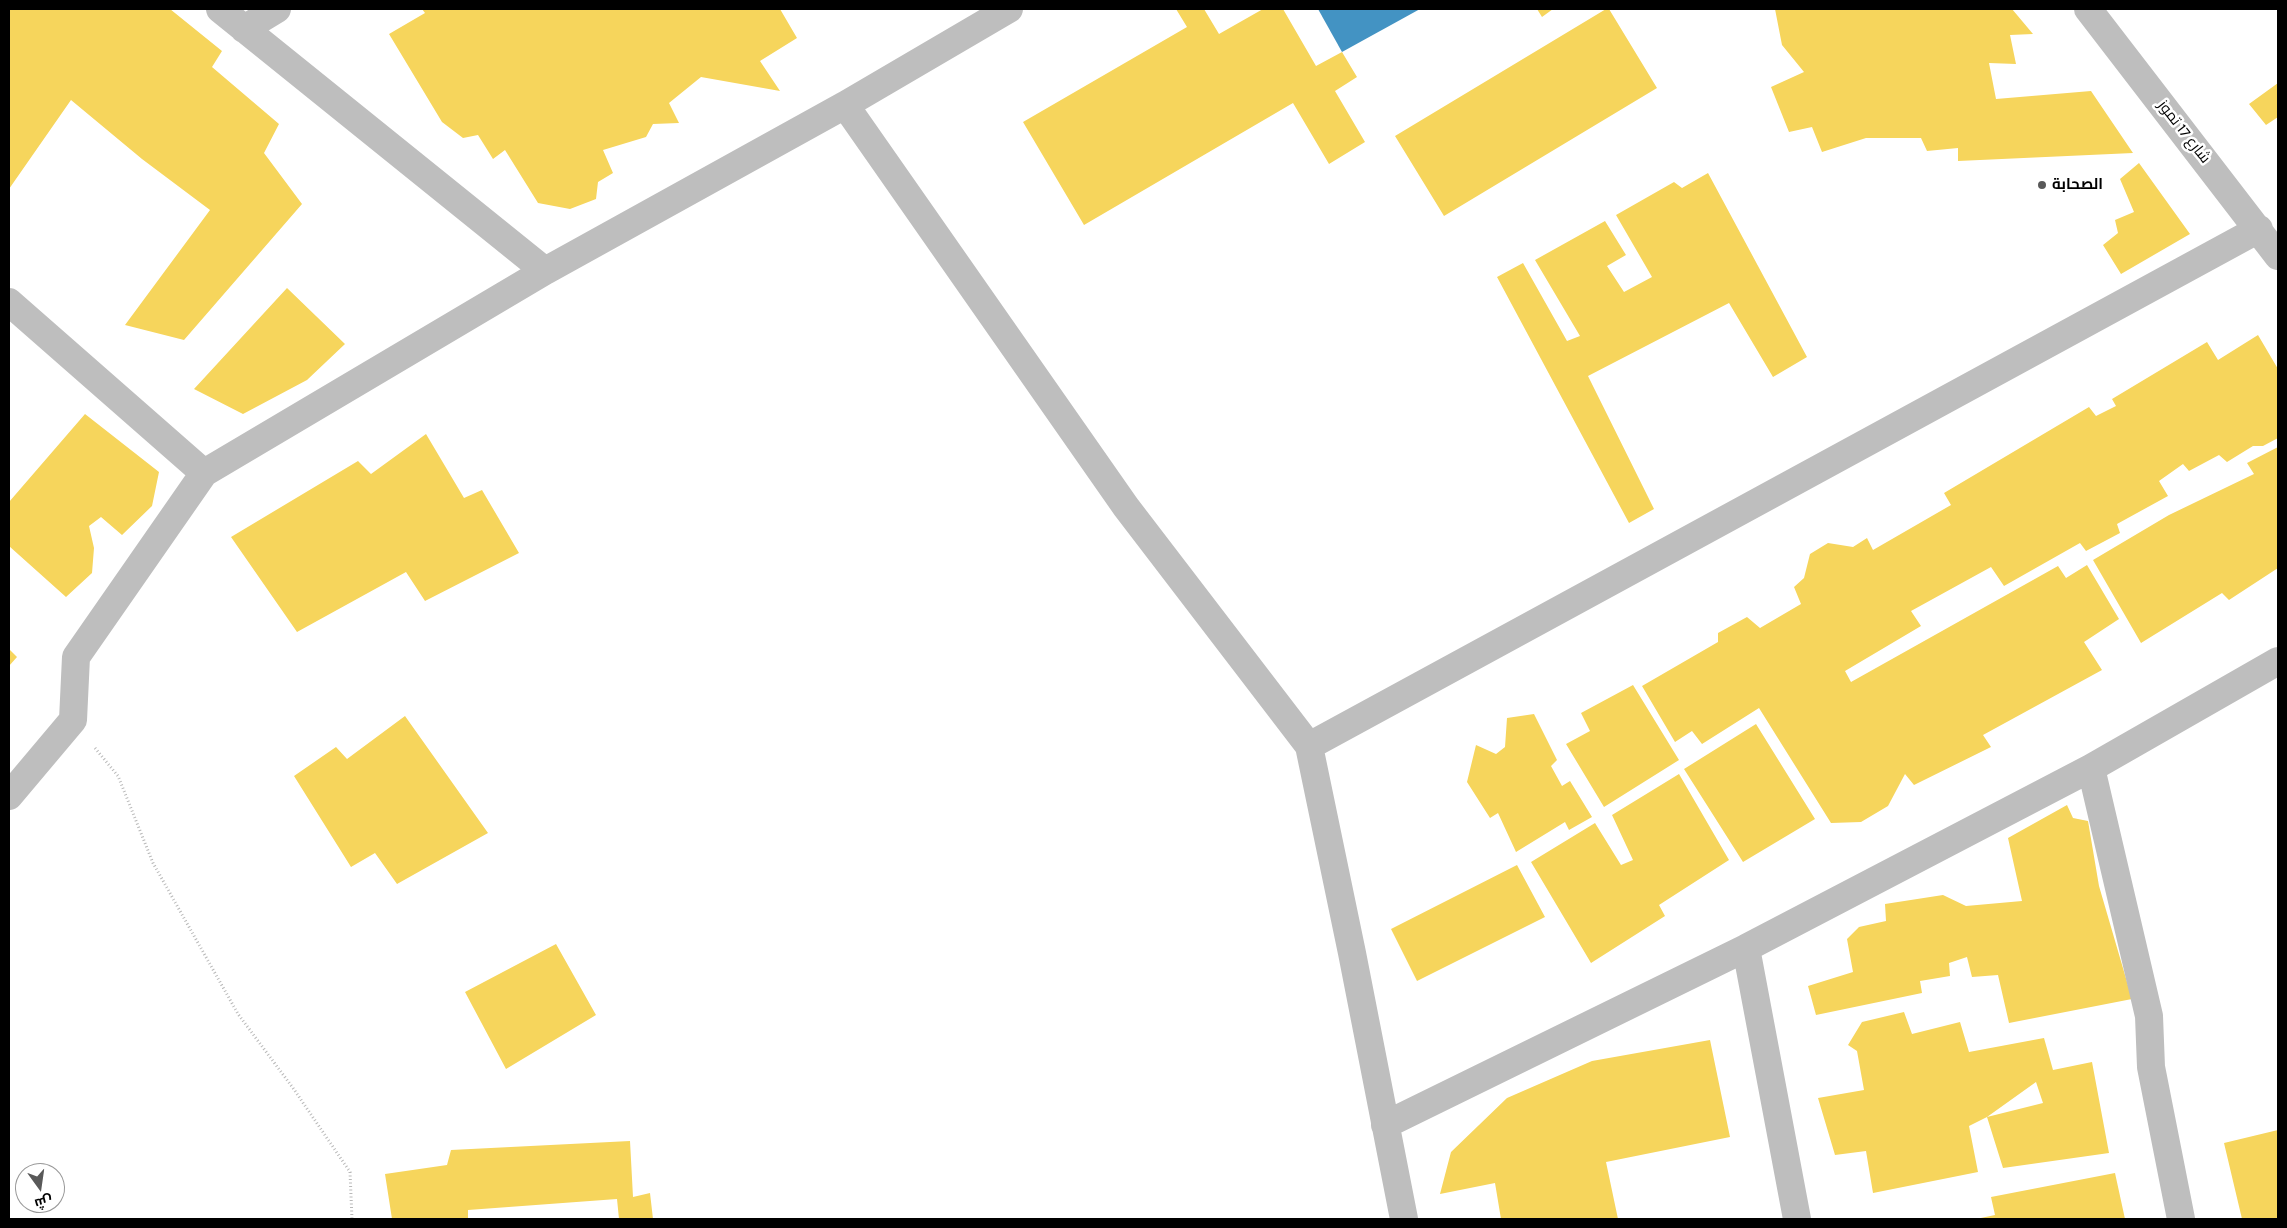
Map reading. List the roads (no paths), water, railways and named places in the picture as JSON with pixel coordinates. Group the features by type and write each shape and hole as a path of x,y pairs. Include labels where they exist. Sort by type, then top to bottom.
{"street":[{"path":"220,9 544,271"},
{"path":"244,29 277,9"},
{"path":"9,796 73,720 76,658 204,474 544,271 845,105 1009,9"},
{"name":"شارع 17 تموز","path":"2088,9 2278,256"},
{"path":"845,105 1126,507 1309,746 1404,1219"},
{"path":"1309,746 2259,229"},
{"path":"9,302 204,474"},
{"path":"1385,1125 1746,948 2091,768 2278,661"},
{"path":"2091,768 2149,1016 2150,1067 2182,1219"},
{"path":"1746,948 1797,1219"}],"place":[{"name":"الصحابة","path":"2042,185"}]}
